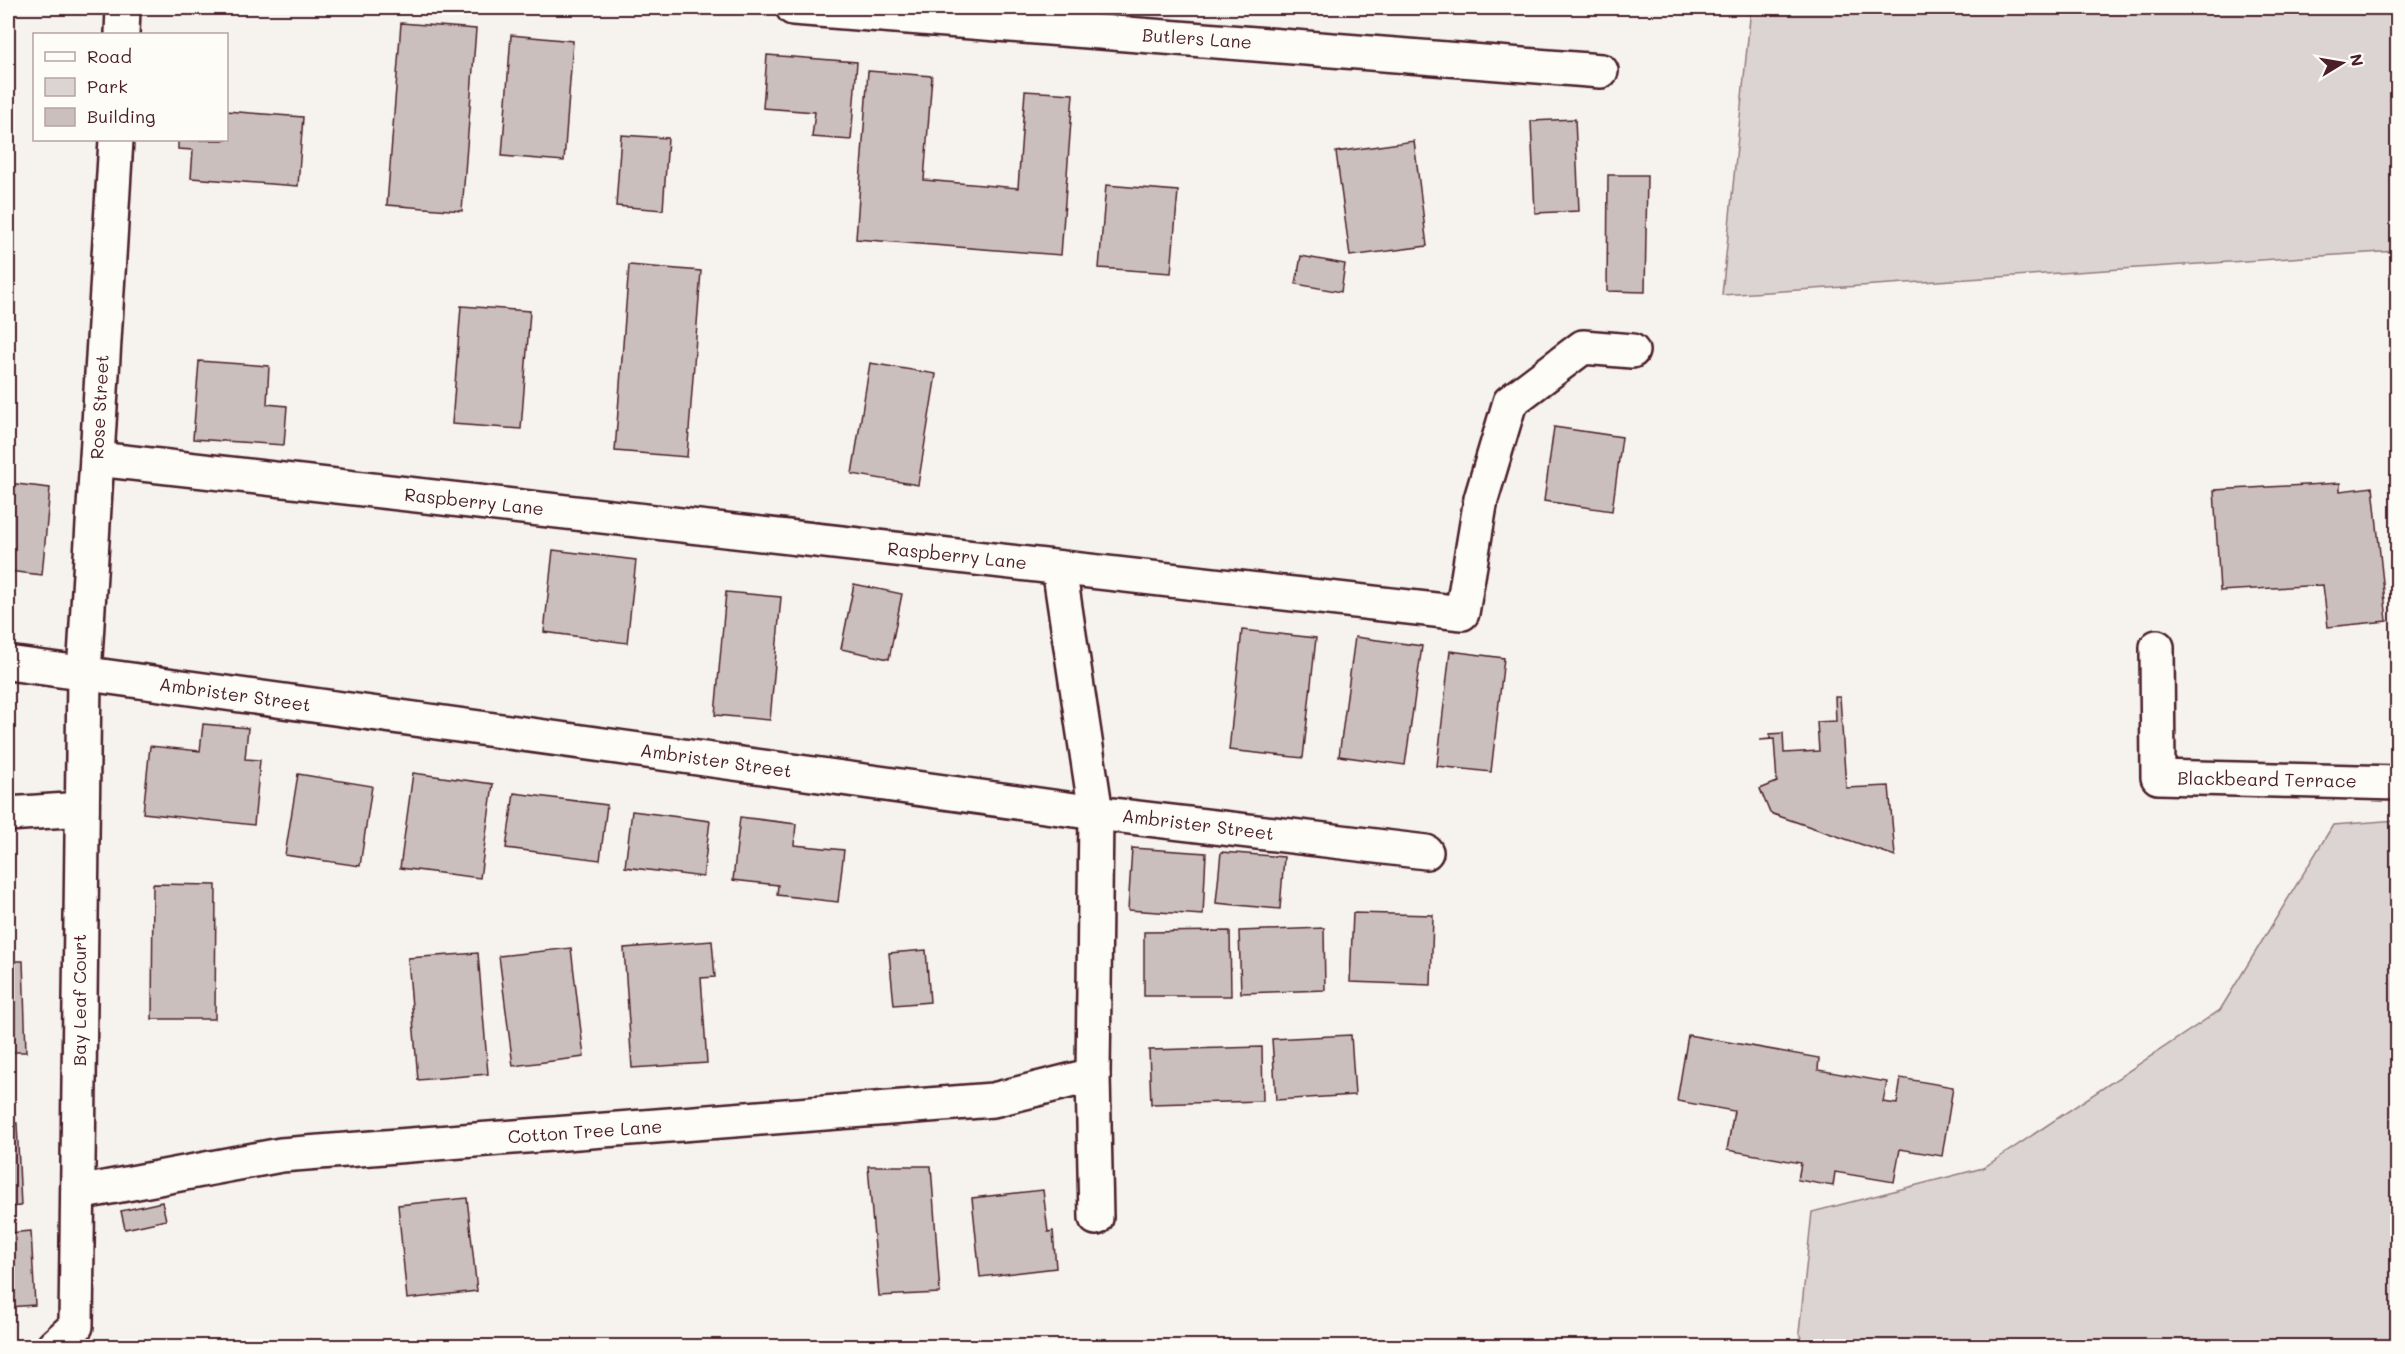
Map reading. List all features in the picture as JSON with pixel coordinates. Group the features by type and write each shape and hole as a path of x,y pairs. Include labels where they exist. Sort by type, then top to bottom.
{"street":[{"path":"122,33 123,8"},
{"name":"Butlers Lane","path":"792,8 1601,71"},
{"name":"Rose Street","path":"84,674 116,141"},
{"name":"Raspberry Lane","path":"97,459 1462,613 1481,498 1510,402 1583,347 1632,351"},
{"path":"1059,568 1096,813 1093,1075 1096,1218"},
{"name":"Blackbeard Terrace","path":"2157,647 2158,777 2397,783"},
{"name":"Ambrister Street","path":"8,663 1096,813 1426,852"},
{"name":"Bay Leaf Court","path":"65,1336 78,1193 84,674"},
{"path":"8,814 82,809"},
{"name":"Cotton Tree Lane","path":"78,1193 281,1155 993,1100 1093,1075"}],"green space":[{"path":"1751,8 2397,8 2397,251 1722,295"},
{"path":"2397,820 2397,1346 1804,1346 1799,1333 1812,1212 1983,1168 2220,1010 2333,825"}],"building":[{"path":"401,23 476,29 462,211 387,205"},
{"path":"511,35 573,41 564,161 502,156"},
{"path":"767,55 857,62 851,140 812,137 815,112 763,108"},
{"path":"868,71 932,76 924,180 1018,188 1025,91 1073,94 1061,255 856,239"},
{"path":"228,111 303,117 298,186 191,178 193,150 178,149 178,141 228,141"},
{"path":"1575,119 1579,211 1535,213 1531,121"},
{"path":"621,135 668,138 663,210 616,206"},
{"path":"1414,141 1427,246 1350,256 1336,152"},
{"path":"1608,175 1647,175 1645,292 1607,291"},
{"path":"1106,185 1178,191 1171,273 1099,268"},
{"path":"1301,256 1345,264 1341,292 1296,284"},
{"path":"629,265 701,271 687,457 615,451"},
{"path":"461,306 530,311 521,429 452,424"},
{"path":"199,361 269,366 267,404 287,406 284,445 193,439"},
{"path":"870,363 936,374 918,485 852,474"},
{"path":"1554,427 1622,437 1612,511 1544,501"},
{"path":"8,483 50,488 42,575 8,571"},
{"path":"2340,483 2340,491 2373,487 2387,621 2328,627 2323,585 2220,591 2214,490"},
{"path":"553,550 636,560 627,643 544,632"},
{"path":"854,584 902,594 889,659 841,649"},
{"path":"726,592 781,597 770,720 715,715"},
{"path":"1242,630 1316,638 1303,758 1229,750"},
{"path":"1355,637 1422,646 1405,765 1339,756"},
{"path":"1450,651 1504,658 1491,772 1437,766"},
{"path":"1835,697 1840,697 1846,788 1889,786 1895,856 1770,813 1760,789 1777,782 1774,739 1760,740 1770,739 1770,734 1783,733 1784,753 1819,751 1817,722 1836,721"},
{"path":"203,724 248,728 245,759 260,760 254,825 143,813 150,746 200,751"},
{"path":"413,773 493,784 480,878 400,868"},
{"path":"298,774 372,786 360,866 285,855"},
{"path":"514,793 607,805 600,860 506,848"},
{"path":"632,811 710,821 703,877 625,867"},
{"path":"740,817 796,824 794,845 844,850 838,902 777,895 778,885 733,880"},
{"path":"1132,848 1206,853 1203,915 1128,910"},
{"path":"1221,852 1284,857 1280,909 1216,903"},
{"path":"153,884 216,885 215,1019 152,1019"},
{"path":"1353,913 1433,915 1431,985 1350,982"},
{"path":"1324,928 1325,990 1241,993 1239,931"},
{"path":"1230,931 1231,996 1144,996 1144,932"},
{"path":"712,941 715,977 701,978 707,1063 632,1068 624,948"},
{"path":"571,948 584,1057 513,1066 499,956"},
{"path":"926,950 930,1002 894,1005 889,953"},
{"path":"478,953 488,1074 418,1080 408,958"},
{"path":"8,961 23,961 26,1052 8,1052"},
{"path":"1351,1035 1355,1095 1276,1100 1272,1039"},
{"path":"1688,1035 1819,1058 1818,1070 1887,1082 1883,1102 1897,1104 1901,1078 1953,1087 1942,1156 1900,1149 1894,1182 1835,1172 1833,1186 1798,1180 1801,1163 1727,1150 1734,1111 1677,1101"},
{"path":"1262,1047 1263,1101 1151,1104 1149,1050"},
{"path":"8,1123 17,1123 21,1206 8,1207"},
{"path":"868,1166 931,1166 940,1293 879,1296"},
{"path":"1043,1190 1048,1232 1053,1231 1056,1268 980,1277 972,1198"},
{"path":"467,1198 477,1291 407,1299 398,1205"},
{"path":"162,1202 166,1220 125,1229 121,1211"},
{"path":"31,1231 35,1305 8,1307 8,1233"}]}
